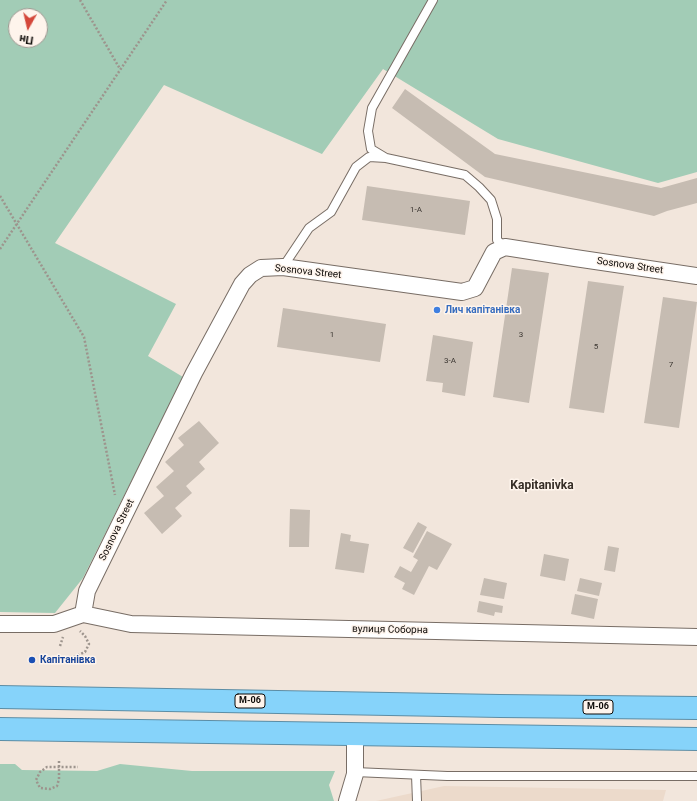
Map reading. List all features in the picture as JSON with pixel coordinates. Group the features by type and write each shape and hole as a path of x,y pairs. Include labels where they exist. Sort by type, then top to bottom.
{"highway":[{"name":"М-06","path":"0,696 500,706 697,708"},
{"path":"0,730 697,739"}],"street":[{"name":"Sosnova Street","path":"83,614 87,592 194,373 242,284 250,275 261,268 283,267 462,292 475,288 494,252 505,247 697,276"},
{"path":"0,624 54,624 83,614"},
{"name":"вулиця Соборна","path":"83,614 131,624 697,637"},
{"path":"347,801 355,772 355,734"}],"lane":[{"path":"386,158 370,149 368,131 372,108 433,0"},
{"path":"283,267 309,228 331,212 356,167 369,157 386,158 465,175 491,200 497,219 497,240 505,247"},
{"path":"355,772 447,776 697,776"},
{"path":"416,775 416,801"}],"path":[{"path":"80,0 120,69"},
{"path":"0,249 167,0"},
{"path":"0,196 84,337 121,523"},
{"path":"42,658 74,657 85,652 89,644 85,636 76,630"},
{"path":"60,646 64,634"},
{"path":"59,761 59,767 59,779 57,786 50,789 40,788 36,780 40,772 47,768 59,767 78,767"}],"shaded area":[{"path":"444,786 666,790 663,801 376,801"}],"green space":[{"path":"0,0 697,0 697,172 658,183 498,139 383,69 322,154 164,85 55,243 176,304 148,356 183,377 83,578 55,613 0,612"},
{"path":"0,764 15,764 22,770 97,771 120,764 192,771 335,771 329,785 334,801 0,801"}],"building":[{"path":"405,89 495,154 661,188 697,178 697,203 654,216 485,177 392,108"},
{"path":"367,186 470,201 465,235 362,220"},
{"path":"512,268 549,273 529,403 493,397"},
{"path":"588,281 624,286 604,413 569,408"},
{"path":"663,297 697,302 679,428 644,423"},
{"path":"283,308 386,324 380,362 277,347"},
{"path":"433,335 473,342 465,396 442,392 443,383 426,381"},
{"path":"199,421 219,443 199,462 205,469 186,486 192,493 175,508 182,516 162,534 144,513 164,496 156,487 174,471 165,462 184,445 178,438"},
{"path":"290,509 310,510 309,547 289,547"},
{"path":"418,522 427,527 413,553 403,548"},
{"path":"427,531 452,544 437,570 429,566 414,595 402,589 405,583 394,577 400,566 411,572 418,560 413,557"},
{"path":"341,533 351,535 350,541 369,544 364,573 335,569"},
{"path":"608,546 619,548 615,572 604,570"},
{"path":"544,554 569,559 565,581 540,576"},
{"path":"484,578 507,583 504,599 480,595"},
{"path":"580,578 602,583 599,596 577,591"},
{"path":"575,594 598,599 594,619 571,614"},
{"path":"479,601 503,606 502,613 495,612 494,616 477,612"}],"place":[{"name":"Лич капітанівка","path":"437,310"},
{"name":"Капітанівка","path":"32,660"}],"district":[{"name":"Kapitanivka","path":"542,486"}]}
